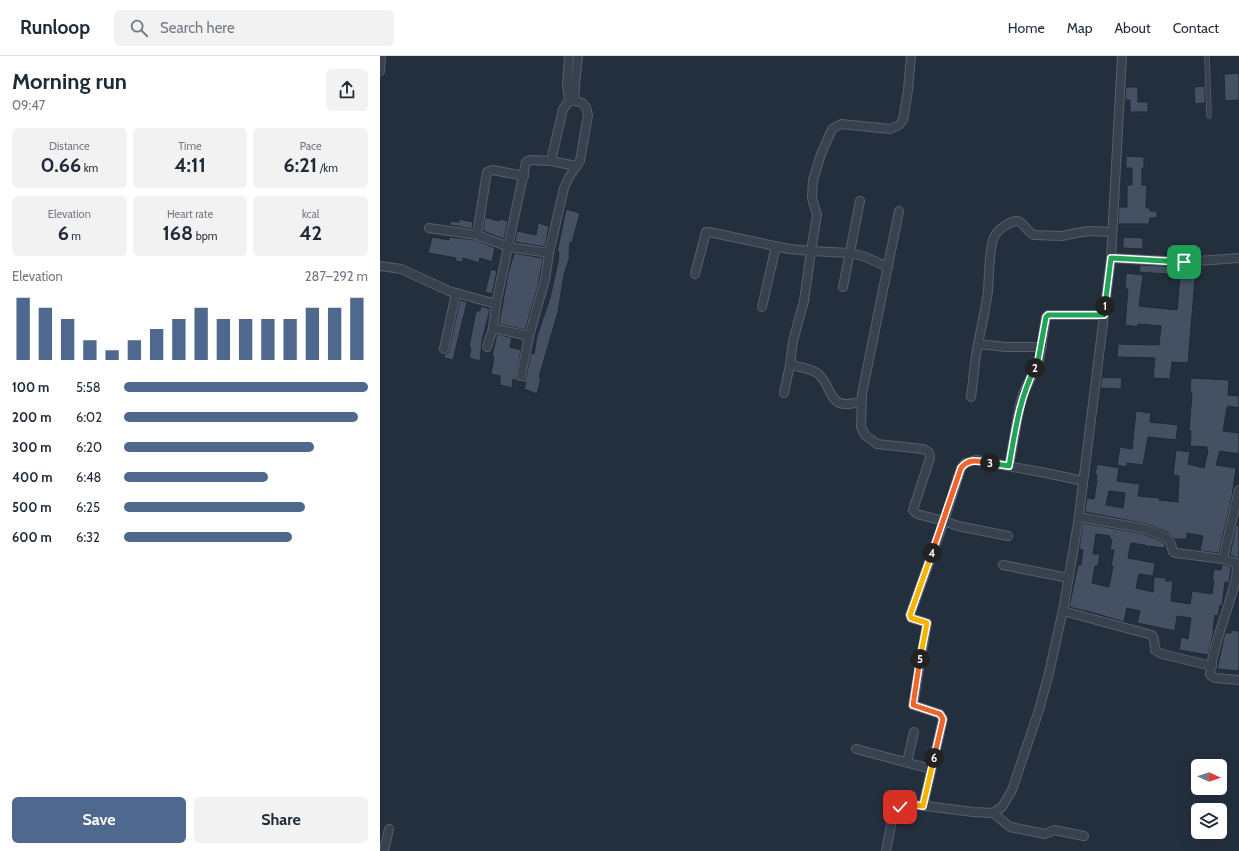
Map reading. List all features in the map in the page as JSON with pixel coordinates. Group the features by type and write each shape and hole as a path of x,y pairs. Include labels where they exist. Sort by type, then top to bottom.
{"street":[{"path":"380,71 382,56"},
{"path":"569,56 567,84 572,101"},
{"path":"551,161 563,109 572,101 578,56"},
{"path":"784,393 793,341 804,301 817,215 812,198 813,180 821,154 832,128 841,124 890,129 899,125 903,120 908,90 911,56"},
{"path":"886,851 893,815 900,807 910,804 993,813 1002,807 1012,790 1047,681 1063,611 1079,517 1111,258 1122,56"},
{"path":"521,376 529,336 545,280 549,253 564,188 569,176 580,161 588,115 587,109 583,103 572,101"},
{"path":"488,347 526,162 528,160 551,161 576,166"},
{"path":"477,235 487,172 493,170 524,176"},
{"path":"843,287 860,201"},
{"path":"899,211 861,402 862,427 865,435 877,444 923,449 928,451 930,454 913,510 917,514 958,526 1008,536"},
{"path":"971,397 978,344 988,292 994,237 1001,228 1012,222 1018,221 1021,222 1030,234 1034,235 1062,236 1076,232 1112,232"},
{"path":"429,228 477,235 509,247 549,253"},
{"path":"695,274 706,232 789,249 850,253 863,256 888,267"},
{"path":"762,307 776,246"},
{"path":"1111,258 1184,262 1239,258"},
{"path":"380,266 401,269 456,293 496,304"},
{"path":"444,349 456,293"},
{"path":"1009,466 1020,405 1038,361 1042,347 1046,317 1048,315 1104,315"},
{"path":"493,328 529,336"},
{"path":"978,344 1006,347 1042,347"},
{"path":"790,365 806,368 818,374 828,386 831,396 837,402 844,404 861,402"},
{"path":"923,806 943,719 940,714 913,705 927,623 911,618 910,615 944,521 961,468 965,463 976,460 1083,481"},
{"path":"1223,559 1239,490"},
{"path":"1079,517 1146,529 1168,538 1174,552 1176,553 1223,559 1236,563 1236,573 1210,675 1212,677 1239,680"},
{"path":"1004,565 1069,578"},
{"path":"1063,611 1152,635 1154,638 1155,650 1162,654 1212,666"},
{"path":"907,762 914,732"},
{"path":"856,749 931,769"},
{"path":"993,813 1006,825 1014,829 1045,834 1051,830 1057,830 1084,836"},
{"path":"384,851 389,830"}],"lane":[{"path":"1207,56 1209,116"}],"building":[{"path":"1239,73 1239,100 1225,101 1224,74"},
{"path":"1205,86 1205,103 1195,104 1194,87"},
{"path":"1126,87 1138,87 1138,102 1148,102 1148,112 1130,112 1130,100 1125,100"},
{"path":"1126,156 1144,157 1144,168 1142,168 1142,185 1147,185 1146,208 1150,208 1150,211 1157,211 1157,218 1150,218 1149,224 1118,224 1119,207 1127,207 1127,185 1132,185 1132,168 1126,168"},
{"path":"566,209 580,213 572,243 570,242 570,256 564,275 558,312 539,377 541,378 537,394 524,389 526,383 513,379 512,388 500,385 500,376 491,374 494,357 492,356 497,334 512,338 510,347 521,350 516,377 520,381 525,380 531,353 534,354 537,336 550,298 558,262 559,252 557,252"},
{"path":"485,217 499,221 500,219 508,221 504,239 483,231"},
{"path":"459,219 473,222 472,229 450,225 450,221 459,222"},
{"path":"538,223 549,226 545,247 515,242 517,231 536,235"},
{"path":"432,237 449,240 449,237 476,240 495,248 492,262 480,258 479,263 463,258 463,262 455,261 456,258 428,253"},
{"path":"1123,237 1143,238 1143,249 1123,248"},
{"path":"514,253 543,258 538,286 525,330 499,324 508,274"},
{"path":"1140,265 1196,267 1188,363 1172,362 1170,379 1153,378 1155,358 1117,357 1118,344 1159,345 1161,326 1138,324 1137,327 1125,325 1128,289 1125,289 1126,273 1143,275 1139,306 1177,310 1180,275 1139,272"},
{"path":"491,269 497,271 492,294 485,292"},
{"path":"460,300 467,302 453,360 444,358 445,354 448,353 449,350"},
{"path":"481,306 490,309 482,341 480,361 469,358 471,348 469,347 476,311 480,311"},
{"path":"1102,377 1122,378 1121,389 1100,388"},
{"path":"1191,378 1229,380 1228,395 1239,396 1239,408 1228,406 1227,408 1223,431 1239,433 1239,454 1220,451 1216,465 1236,468 1232,497 1219,553 1200,551 1203,536 1187,533 1187,539 1174,539 1169,533 1147,524 1085,512 1087,498 1094,499 1097,480 1097,475 1095,474 1097,464 1119,468 1117,481 1140,484 1138,496 1160,498 1159,500 1178,502 1179,476 1173,475 1176,450 1190,452 1188,464 1204,468 1208,450 1207,447 1190,446 1191,431 1189,431 1192,393 1190,392","holes":["1109,491 1125,493 1123,508 1106,505"]},
{"path":"1136,411 1151,413 1150,422 1178,425 1176,440 1148,437 1143,465 1127,463 1127,467 1117,465 1120,447 1132,449"},
{"path":"1083,523 1144,534 1163,542 1165,548 1131,543 1128,558 1155,563 1153,576 1139,574 1136,588 1153,592 1154,577 1166,578 1166,581 1173,581 1171,601 1190,604 1192,591 1212,594 1214,569 1221,570 1222,564 1231,567 1229,583 1225,582 1222,606 1220,605 1218,616 1215,615 1214,630 1208,655 1179,650 1181,637 1188,639 1191,618 1177,616 1175,631 1137,623 1140,611 1127,608 1124,622 1069,607 1078,565 1081,565 1083,550 1079,549","holes":["1096,534 1110,536 1109,539 1112,539 1110,550 1114,550 1109,587 1092,583 1095,566 1098,566 1100,554 1093,554"]},
{"path":"1236,525 1239,526 1239,559 1230,555"},
{"path":"1231,630 1239,631 1239,671 1217,669 1225,633 1231,633"}],"route":[{"path":"900,807 910,804 923,806 943,719 940,714 915,706 912,702 927,623 911,618 910,615 944,521 961,468 965,463 976,460 1009,466 1020,405 1038,361 1046,317 1048,315 1104,315 1111,258 1184,262"}]}
